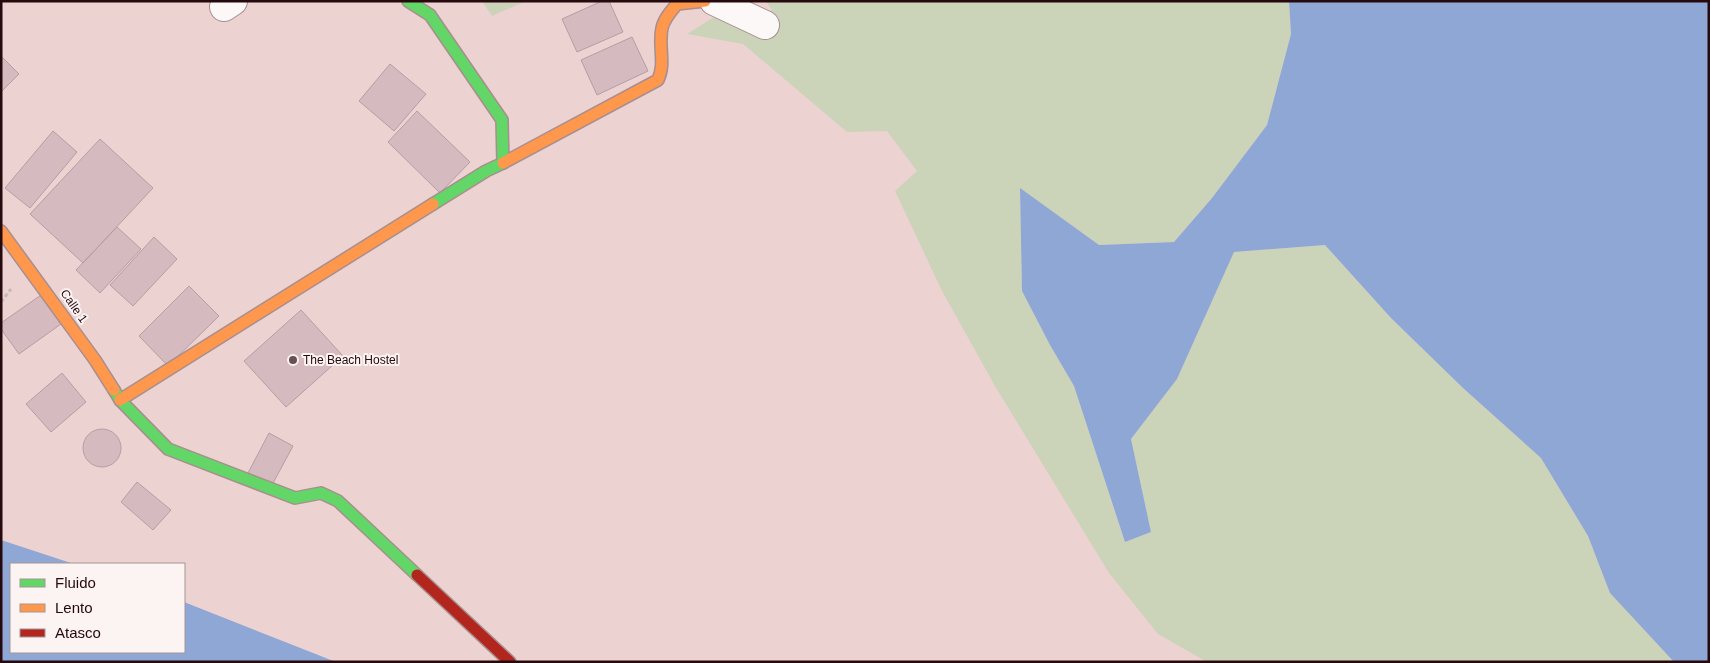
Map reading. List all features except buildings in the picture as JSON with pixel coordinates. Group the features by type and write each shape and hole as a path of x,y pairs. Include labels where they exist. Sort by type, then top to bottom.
{"street":[{"path":"408,1 430,15 502,120 503,163"},
{"path":"120,400 486,171 658,80 662,69 662,28 668,15 676,4 705,1"},
{"path":"714,1 765,25"},
{"name":"Calle 1","path":"1,230 95,360 120,400 168,449 253,484 295,498 321,493 338,501 510,662"}],"green space":[{"path":"482,1 526,1 492,16"},
{"path":"766,1 1289,1 1291,34 1267,125 1212,198 1174,242 1099,245 1020,189 1022,291 1074,386 1125,542 1151,532 1131,439 1177,379 1234,252 1325,245 1391,318 1463,388 1541,458 1588,536 1610,593 1674,662 1207,662 1158,634 1109,573 995,386 942,291 895,191 917,171 887,131 847,132 743,44 687,34 714,17 772,10"}],"water":[{"path":"1289,1 1709,1 1709,662 1674,662 1610,593 1588,536 1541,458 1463,388 1391,318 1325,245 1234,252 1177,379 1131,439 1151,532 1125,542 1074,386 1022,291 1020,188 1099,245 1174,242 1212,198 1267,125 1291,34"},
{"path":"1,540 71,563 10,563 10,653 185,653 185,602 336,662 1,662"}],"traffic: fast":[{"path":"408,1 430,15 502,120 503,163 486,171 433,204"},
{"path":"114,390 120,400 168,449 295,498 321,493 338,501 417,575"}],"traffic: slow":[{"path":"503,163 658,80 661,67 661,35 666,18 677,4 705,1"},
{"path":"120,400 433,204"},
{"path":"1,231 95,360 114,390"}],"traffic: jam":[{"path":"417,575 510,662"}],"place":[{"name":"The Beach Hostel","path":"293,360"}]}
